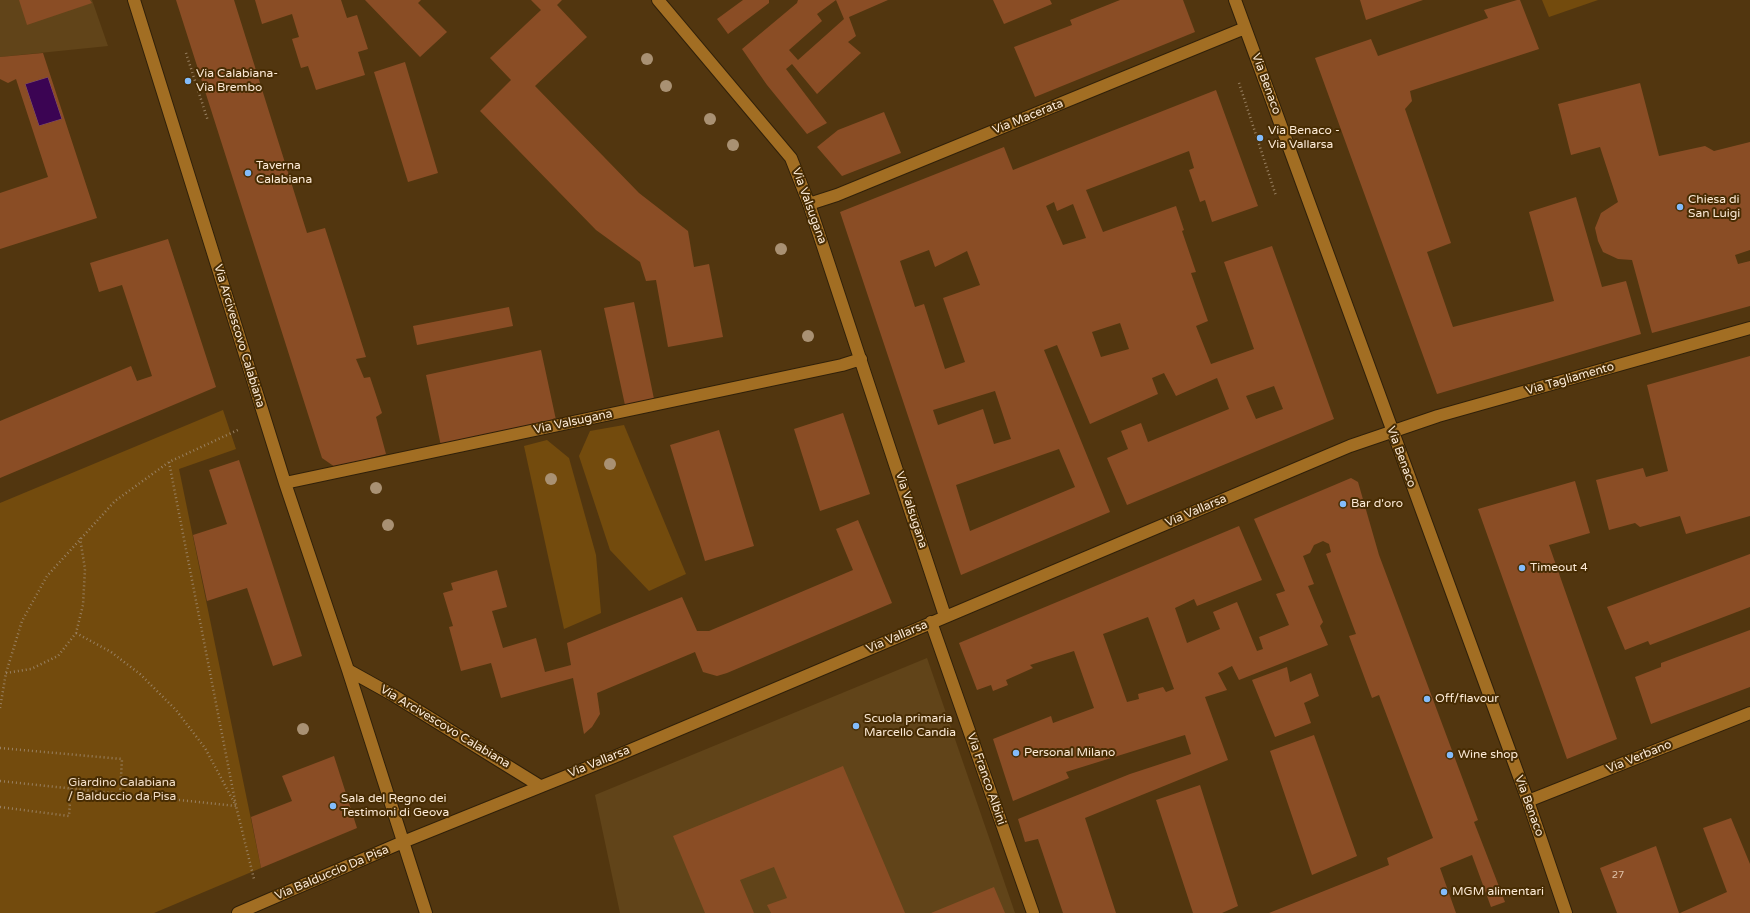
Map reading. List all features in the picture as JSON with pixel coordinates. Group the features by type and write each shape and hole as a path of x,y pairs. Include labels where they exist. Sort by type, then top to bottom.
{"street":[{"name":"Via Arcivescovo Calabiana","path":"134,0 285,483 348,670 426,913"},
{"name":"Via Valsugana","path":"658,0 791,158 809,204 945,616"},
{"name":"Via Benaco","path":"1235,0 1391,431 1528,801 1566,913"},
{"name":"Via Macerata","path":"809,204 837,195 1245,28"},
{"name":"Via Tagliamento","path":"1391,431 1438,416 1750,328"},
{"name":"Via Valsugana","path":"285,483 842,365 861,359"},
{"name":"Via Vallarsa","path":"403,842 614,757 1343,449 1391,431"},
{"name":"Via Franco Albini","path":"931,622 1033,913"},
{"name":"Via Arcivescovo Calabiana","path":"348,670 400,699 540,786"},
{"name":"Via Verbano","path":"1528,801 1750,713"},
{"name":"Via Balduccio Da Pisa","path":"238,913 403,842"}],"path":[{"path":"186,53 208,121"},
{"path":"1239,83 1276,196"},
{"path":"0,708 6,673 22,622 47,576 115,501 169,462 240,429"},
{"path":"169,462 236,806 254,879"},
{"path":"6,673 31,669 58,656 76,633 83,605 85,569 80,538"},
{"path":"76,633 111,652 140,674 176,710 205,748 236,806"},
{"path":"0,748 122,760 120,793"},
{"path":"0,781 236,806"},
{"path":"0,808 69,816 71,788"}],"shaded area":[{"path":"0,0 92,0 108,46 0,57"},
{"path":"48,77 62,119 39,126 25,84"},
{"name":"Scuola primaria Marcello Candia","path":"927,658 1015,913 620,913 595,795"}],"green space":[{"path":"1542,0 1598,0 1549,17"},
{"name":"Giardino Calabiana / Balduccio da Pisa","path":"223,410 236,449 179,469 261,868 154,913 0,913 0,503"},
{"path":"624,425 686,574 649,591 610,550 579,456 590,431"},
{"path":"547,440 569,458 596,555 601,613 564,629 524,446"}],"building":[{"path":"19,0 90,0 92,3 27,25"},
{"path":"176,0 234,0 307,233 325,228 366,357 356,359 364,378 370,377 382,413 376,417 386,454 335,467 322,458"},
{"path":"255,0 341,0 347,18 357,15 368,49 358,52 365,75 316,90 308,66 301,68 292,39 299,37 292,14 262,24"},
{"path":"365,0 421,0 418,3 447,32 420,57"},
{"path":"531,0 562,0 557,5 587,37 535,86 639,193 688,231 694,267 709,264 723,337 668,347 656,280 646,281 640,262 596,230 480,111 511,80 490,58 541,10"},
{"path":"743,0 769,0 769,3 728,34 717,19"},
{"path":"798,0 836,0 888,0 849,17 856,36 848,42 861,53 817,94 792,64 786,69 827,123 807,134 767,85 742,49 797,3","holes":["836,0 844,19 798,60 789,50 822,21 817,14"]},
{"path":"993,0 1050,0 1052,4 1004,24"},
{"path":"1120,0 1183,0 1195,32 1035,97 1014,47 1072,25 1070,20"},
{"path":"1360,0 1423,0 1366,20"},
{"path":"1520,0 1539,49 1410,91 1412,101 1405,109 1451,243 1427,252 1453,327 1554,301 1529,212 1576,197 1602,287 1626,281 1641,334 1437,394 1315,58 1371,39 1378,56 1488,18 1484,10"},
{"path":"43,53 97,218 0,249 0,193 48,177 16,79 8,83 0,79 0,57","holes":["48,77 62,119 39,126 25,84"]},
{"path":"405,62 438,173 408,182 374,72"},
{"path":"1640,83 1659,156 1705,146 1714,151 1750,142 1750,250 1735,255 1738,264 1750,261 1750,306 1652,333 1632,260 1618,259 1603,252 1598,241 1595,228 1601,213 1618,202 1600,147 1571,155 1558,104"},
{"path":"1216,90 1258,206 1212,222 1205,200 1200,202 1189,170 1194,168 1189,151 1086,190 1103,232 1176,206 1184,230 1182,231 1196,272 1191,273 1208,321 1196,326 1211,364 1254,349 1224,262 1272,246 1334,419 1127,505 1107,458 1128,449 1121,431 1141,423 1148,442 1229,409 1217,378 1176,396 1164,373 1152,378 1158,394 1090,424 1057,345 1044,350 1110,512 961,575 840,212 1004,147 1013,170","holes":["1054,202 1057,211 1073,204 1086,238 1063,245 1046,206","929,250 935,267 967,251 980,285 943,298 965,362 945,369 924,304 915,307 900,261","1120,323 1129,349 1101,357 1092,332","1274,386 1283,409 1256,419 1246,396","995,391 1011,439 994,444 983,409 938,425 933,410","1059,449 1075,487 970,531 956,485"]},
{"path":"884,112 901,153 842,176 817,147 838,130"},
{"path":"168,239 216,387 0,478 0,421 131,366 137,381 152,376 122,285 99,292 90,263"},
{"path":"634,302 654,399 625,405 604,308"},
{"path":"509,307 513,326 417,345 413,326"},
{"path":"541,350 556,420 441,446 426,375"},
{"path":"1750,356 1750,516 1686,534 1680,516 1640,527 1635,523 1609,530 1596,480 1643,468 1646,477 1668,471 1647,385"},
{"path":"843,413 870,494 820,511 794,429"},
{"path":"719,430 754,546 705,561 670,445"},
{"path":"239,460 302,656 273,666 247,588 207,601 193,535 227,524 209,470"},
{"path":"1351,478 1358,482 1379,555 1478,820 1474,822 1505,902 1491,907 1472,855 1440,868 1456,913 1269,913 1389,865 1387,858 1433,838 1379,695 1372,698 1349,636 1356,634 1326,554 1331,552 1329,544 1323,541 1314,545 1310,553 1303,556 1314,584 1308,586 1323,622 1320,626 1328,645 1239,680 1232,666 1218,673 1227,690 1205,697 1228,760 1085,818 1116,913 1063,913 1038,839 1025,842 1018,819 1130,774 1191,754 1185,735 1066,772 1069,778 1013,801 993,739 1051,716 1053,723 1094,708 1074,651 1030,665 1033,668 1006,680 1008,685 993,691 991,685 977,690 959,643 1239,526 1262,580 1197,606 1194,599 1175,608 1187,643 1220,629 1213,612 1237,602 1257,651 1263,649 1259,637 1289,625 1276,594 1285,591 1254,519","holes":["1148,617 1174,689 1166,692 1163,687 1138,694 1139,699 1127,702 1103,634"]},
{"path":"1575,481 1590,533 1549,545 1617,739 1567,759 1478,509"},
{"path":"858,520 892,603 727,673 717,676 703,672 695,652 597,693 600,714 592,727 584,734 573,678 501,698 491,663 461,671 449,627 453,626 443,593 453,590 451,583 497,570 507,607 492,611 503,648 536,638 545,672 571,665 567,643 682,597 697,631 709,631 853,570 836,529"},
{"path":"1750,554 1750,607 1650,645 1648,641 1625,650 1607,607"},
{"path":"1750,630 1750,687 1651,724 1635,677 1661,667 1661,663"},
{"path":"1287,667 1290,682 1311,673 1319,696 1304,703 1311,723 1275,737 1252,680"},
{"path":"1314,735 1357,856 1312,875 1270,751"},
{"path":"334,756 357,828 261,868 251,817 292,801 282,776"},
{"path":"843,766 905,913 771,913 767,905 787,898 774,867 740,880 754,913 705,913 673,836"},
{"path":"1200,785 1238,906 1222,913 1193,913 1156,800"},
{"path":"1731,818 1750,864 1750,913 1680,913 1727,892 1703,828"},
{"path":"1656,846 1679,913 1617,913 1600,868"},
{"path":"994,887 1005,913 931,913"}],"place":[{"name":"Via Calabiana- Via Brembo","path":"188,81"},
{"name":"Via Benaco - Via Vallarsa","path":"1260,138"},
{"name":"Taverna Calabiana","path":"248,173"},
{"name":"Chiesa di San Luigi","path":"1680,207"},
{"name":"Bar d'oro","path":"1343,504"},
{"name":"Timeout 4","path":"1522,568"},
{"name":"Off/flavour","path":"1427,699"},
{"name":"Scuola primaria Marcello Candia","path":"856,726"},
{"name":"Personal Milano","path":"1016,753"},
{"name":"Wine shop","path":"1450,755"},
{"name":"Sala del Regno dei Testimoni di Geova","path":"333,806"},
{"name":"MGM alimentari","path":"1444,892"}]}
